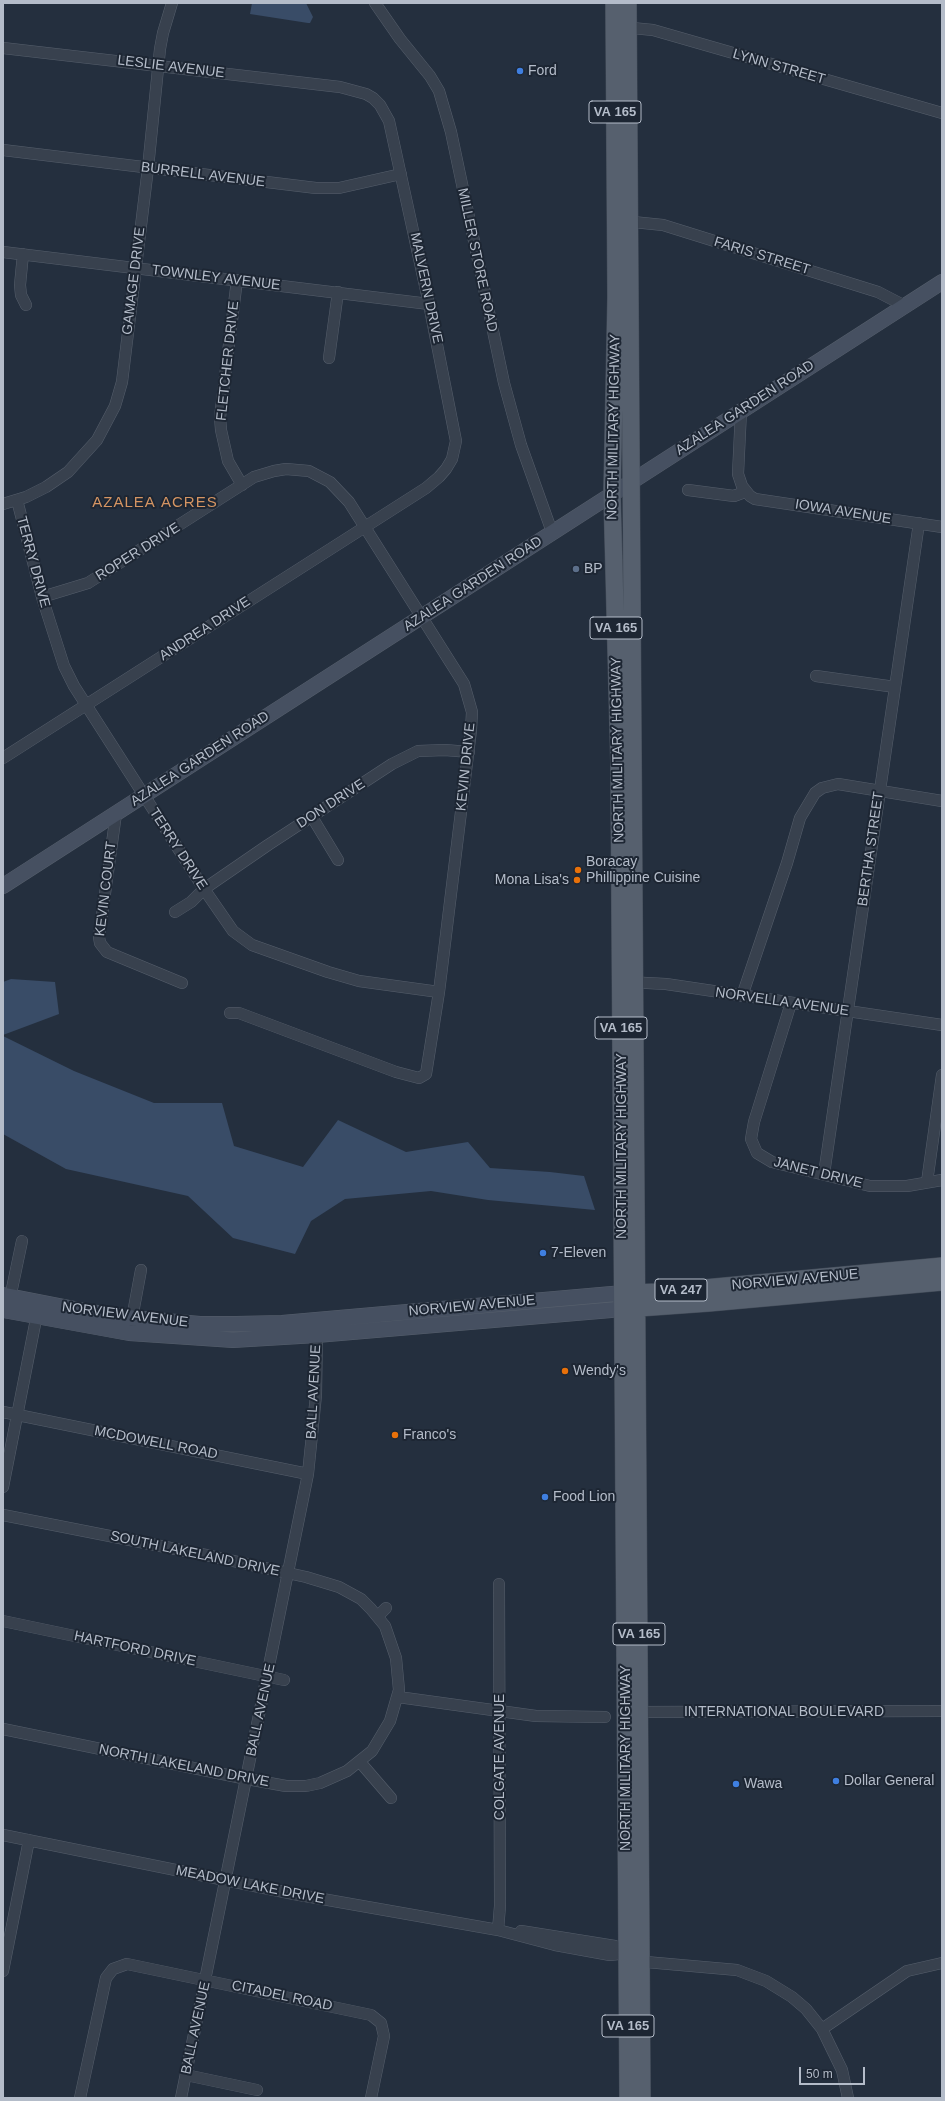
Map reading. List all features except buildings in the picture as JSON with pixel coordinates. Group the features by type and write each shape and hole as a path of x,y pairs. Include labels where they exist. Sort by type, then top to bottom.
{"main road":[{"name":"NORTH MILITARY HIGHWAY","path":"614,3 621,27 622,221 631,481 628,982 634,1957 628,2098"},
{"name":"NORTH MILITARY HIGHWAY","path":"621,27 628,3"},
{"name":"NORTH MILITARY HIGHWAY","path":"622,221 612,494 619,755 628,982"},
{"name":"AZALEA GARDEN ROAD","path":"3,886 942,282"},
{"name":"NORVIEW AVENUE","path":"630,1301 942,1266"},
{"name":"NORVIEW AVENUE","path":"6,1303 129,1333 233,1340 317,1328 630,1301 942,1282"},
{"name":"NORVIEW AVENUE","path":"38,1310 200,1324 236,1324 317,1328"},
{"name":"NORTH MILITARY HIGHWAY","path":"634,1957 642,2098"}],"street":[{"name":"GAMAGE DRIVE","path":"3,504 17,500 46,487 68,472 94,444 108,420 122,382 163,33 172,3"},
{"name":"MILLER STORE ROAD","path":"375,3 400,39 430,76 441,97 451,132 504,383 521,445 552,532"},
{"name":"LYNN STREET","path":"621,27 653,30 942,113"},
{"name":"LESLIE AVENUE","path":"3,48 340,87"},
{"name":"MALVERN DRIVE","path":"340,87 366,94 380,105 389,121 430,304 456,441 452,459 440,477 408,500"},
{"name":"BURRELL AVENUE","path":"3,150 325,189 339,188 401,174"},
{"name":"FARIS STREET","path":"622,221 663,225 878,292 905,306"},
{"name":"TOWNLEY AVENUE","path":"3,252 430,304"},
{"path":"23,254 20,285 21,295 26,305"},
{"name":"FLETCHER DRIVE","path":"237,280 220,417 222,436 228,461 242,485"},
{"path":"329,358 338,292"},
{"path":"688,490 734,496 745,492 738,474 741,411"},
{"name":"ROPER DRIVE","path":"42,597 88,583 254,477 274,470 299,469 317,474"},
{"name":"KEVIN DRIVE","path":"230,1013 240,1013 396,1072 419,1078 426,1074 439,992 469,752 472,712 464,684 365,527 340,492 330,482 317,474"},
{"name":"IOWA AVENUE","path":"745,492 756,499 942,527"},
{"name":"TERRY DRIVE","path":"17,500 42,597 64,666 86,705 144,796 233,931 252,945 310,966 359,981 439,992"},
{"name":"ANDREA DRIVE","path":"3,758 408,500"},
{"name":"BERTHA STREET","path":"824,1174 919,523"},
{"path":"816,676 895,687"},
{"name":"DON DRIVE","path":"175,912 191,902 204,889 392,764 414,752 426,750 469,752"},
{"path":"742,996 804,809 810,798 822,788 838,784 880,792 942,800"},
{"name":"KEVIN COURT","path":"116,814 99,937 100,943 107,952 182,983"},
{"path":"312,817 338,860"},
{"name":"NORVELLA AVENUE","path":"628,982 666,984 942,1025"},
{"name":"JANET DRIVE","path":"791,1003 754,1122 751,1140 757,1153 772,1162 870,1186 907,1186 942,1180"},
{"path":"927,1182 942,1075"},
{"path":"6,1303 22,1241"},
{"path":"129,1333 141,1270"},
{"path":"3,1487 38,1310"},
{"name":"BALL AVENUE","path":"181,2098 289,1574 308,1474 314,1432 317,1328"},
{"name":"MCDOWELL ROAD","path":"3,1412 308,1474"},
{"name":"SOUTH LAKELAND DRIVE","path":"3,1515 206,1555 339,1587 361,1599 378,1616 385,1626 396,1658 399,1674 398,1697"},
{"name":"COLGATE AVENUE","path":"498,1584 500,1906 498,1930"},
{"path":"378,1616 386,1608"},
{"name":"HARTFORD DRIVE","path":"3,1622 284,1680"},
{"path":"398,1697 536,1716 604,1716"},
{"name":"NORTH LAKELAND DRIVE","path":"3,1730 247,1779 286,1786 306,1786 334,1778 360,1762 380,1739 390,1721 398,1697"},
{"name":"INTERNATIONAL BOULEVARD","path":"633,1712 942,1711"},
{"path":"360,1762 391,1798"},
{"name":"MEADOW LAKE DRIVE","path":"3,1834 367,1908 498,1930 555,1945 591,1952 634,1957 656,1964 718,1967 752,1974 792,1997 806,2010 822,2029 842,2070 848,2098"},
{"path":"3,1971 30,1840"},
{"path":"822,2029 907,1971 942,1963"},
{"name":"CITADEL ROAD","path":"80,2098 106,1978 113,1969 127,1964 371,2015 376,2018 383,2029 384,2036 371,2098"},
{"path":"186,2075 257,2090"}],"water":[{"path":"252,3 306,3 313,17 310,23 308,23 250,14"},
{"path":"11,979 55,982 59,1014 3,1035 3,982"},
{"path":"3,1036 74,1071 154,1103 222,1103 234,1146 303,1167 338,1120 406,1152 468,1142 490,1168 584,1176 595,1210 488,1200 431,1191 345,1199 311,1221 295,1254 233,1238 188,1196 66,1169 3,1134"}],"place":[{"name":"Ford","path":"520,71"},
{"name":"BP","path":"576,569"},
{"name":"Boracay Phillippine Cuisine","path":"578,870"},
{"name":"Mona Lisa's","path":"577,880"},
{"name":"7-Eleven","path":"543,1253"},
{"name":"Wendy's","path":"565,1371"},
{"name":"Franco's","path":"395,1435"},
{"name":"Food Lion","path":"545,1497"},
{"name":"Dollar General","path":"836,1781"},
{"name":"Wawa","path":"736,1784"}],"district":[{"name":"AZALEA ACRES","path":"155,503"}]}
